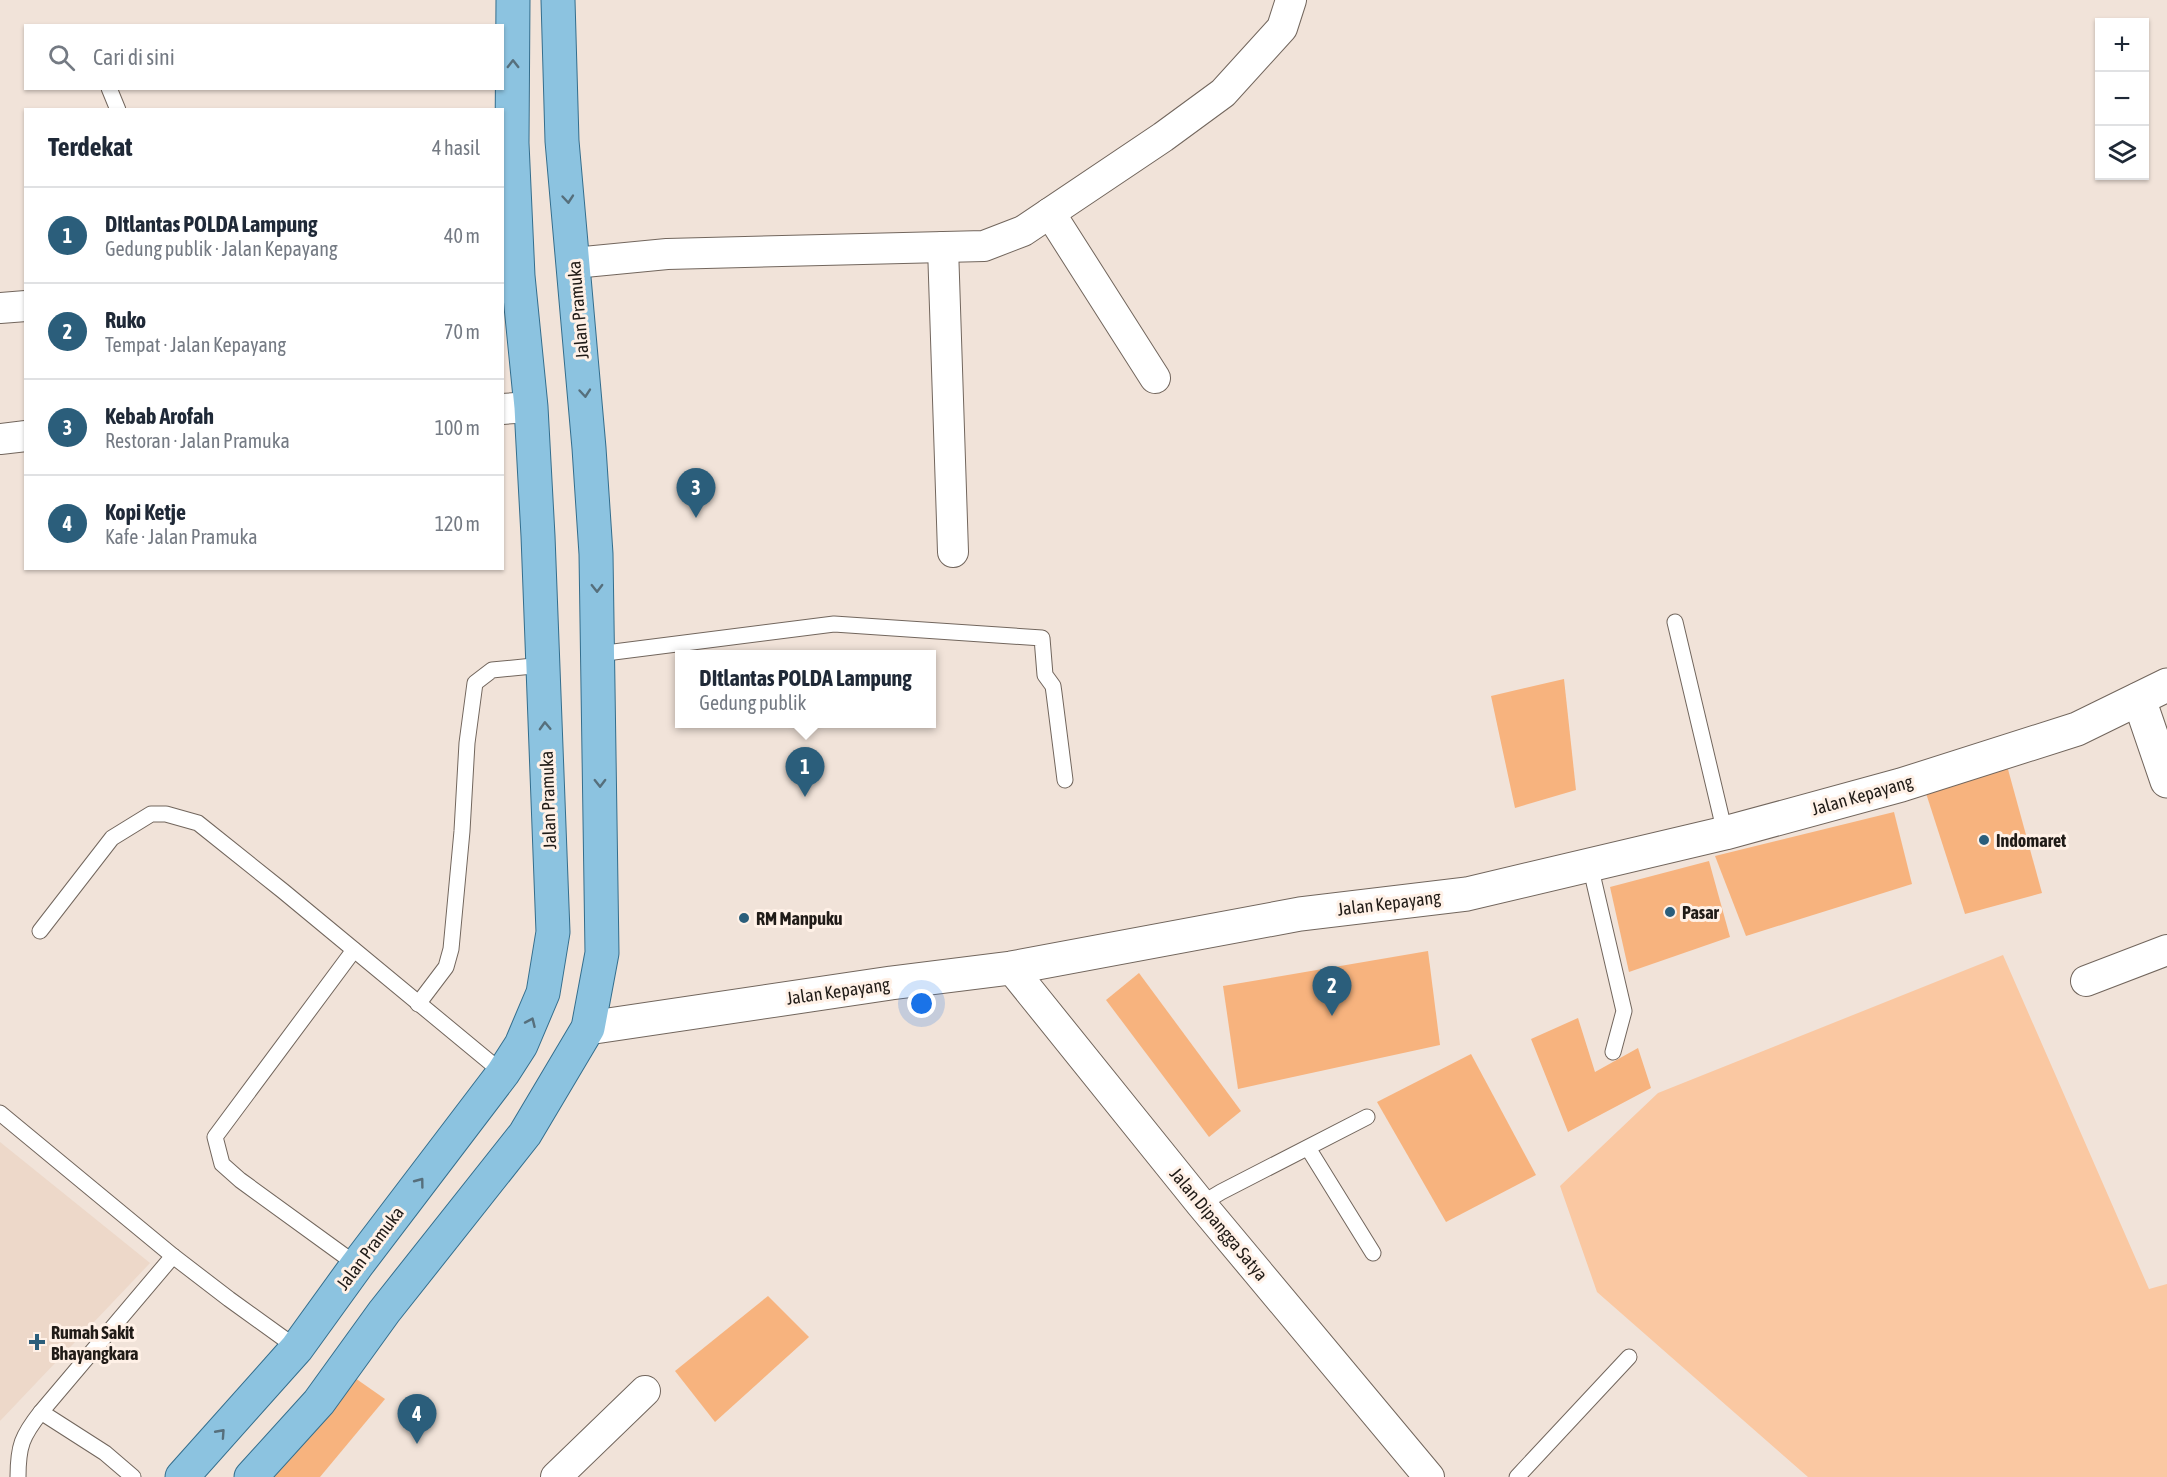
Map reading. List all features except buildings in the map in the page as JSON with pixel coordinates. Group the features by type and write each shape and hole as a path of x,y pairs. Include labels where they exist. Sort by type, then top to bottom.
{"main road":[{"name":"Jalan Pramuka","path":"182,1477 297,1348 503,1073 521,1045 543,993 553,932 543,665 517,408 510,276 513,0"},
{"name":"Jalan Pramuka","path":"251,1477 319,1402 384,1312 525,1134 588,1028 602,953 596,554 574,263 562,141 558,0"},
{"path":"510,124 562,141"}],"street":[{"path":"574,263 667,254 984,246 1023,231 1223,93 1282,28 1291,0"},
{"path":"1050,213 1155,378"},
{"path":"944,247 953,552"},
{"path":"0,308 24,306"},
{"path":"0,439 24,436"},
{"path":"2153,692 2167,781"},
{"name":"Jalan Kepayang","path":"588,1028 879,984 1011,968 1300,914 1467,894 1725,833 1900,785 2066,732 2153,692"},
{"path":"2086,981 2167,950"},
{"name":"Jalan Dipangga Satya","path":"1011,968 1201,1204 1430,1477"},
{"path":"556,1477 645,1392"}],"lane":[{"path":"110,90 117,108"},
{"path":"1676,622 1725,833"},
{"path":"598,654 834,624 1042,638 1045,675 1053,686 1065,780"},
{"path":"418,1004 446,967 451,948 462,831 467,743 475,683 492,670 543,665"},
{"path":"40,931 112,838 151,814 166,814 198,823 503,1073"},
{"path":"1590,865 1624,1011 1613,1052"},
{"path":"354,950 215,1137 222,1164 240,1180 357,1265"},
{"path":"0,1113 173,1256 297,1348"},
{"path":"1201,1204 1367,1117"},
{"path":"1308,1148 1373,1253"},
{"path":"18,1477 21,1442 29,1427 173,1256"},
{"path":"1517,1477 1629,1357"},
{"path":"41,1412 105,1453 133,1477"}],"shaded area":[{"path":"2003,955 2149,1289 2167,1284 2167,1477 1808,1477 1597,1292 1560,1186 1658,1093"},
{"name":"Rumah Sakit Bhayangkara","path":"0,1142 150,1263 0,1421"}],"place":[{"name":"Kebab Arofah","path":"696,518"},
{"name":"DItlantas POLDA Lampung","path":"805,797"},
{"name":"Indomaret","path":"1984,840"},
{"name":"Pasar","path":"1670,912"},
{"name":"RM Manpuku","path":"744,918"},
{"name":"Ruko","path":"1332,1016"},
{"name":"Rumah Sakit Bhayangkara","path":"37,1342"},
{"name":"Kopi Ketje","path":"417,1444"}]}
